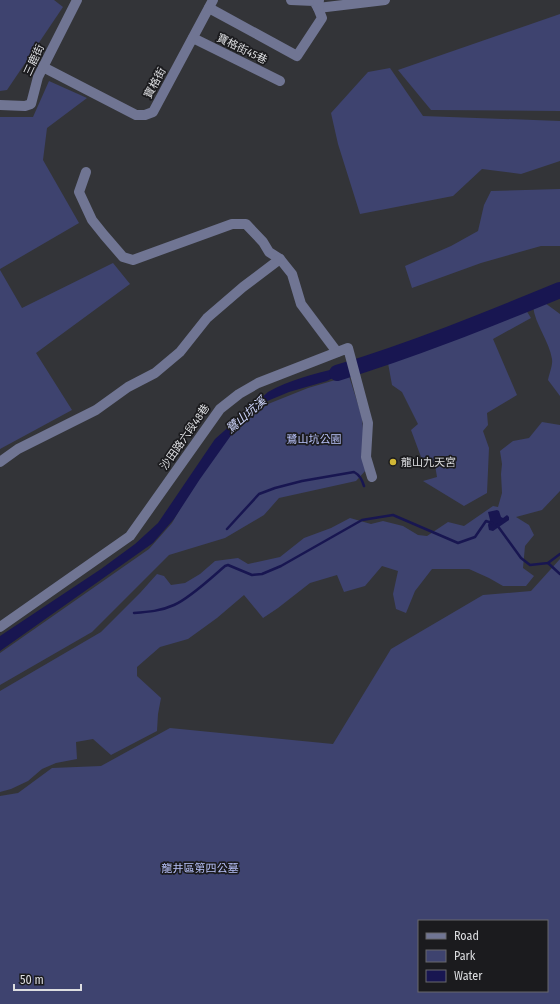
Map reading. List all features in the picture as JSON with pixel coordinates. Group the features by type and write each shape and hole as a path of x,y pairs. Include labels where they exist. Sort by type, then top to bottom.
{"street":[{"path":"291,0 314,1 319,4 385,0"},
{"name":"三鹿街","path":"0,105 25,106 31,104 38,78 74,1"},
{"path":"211,4 297,56 322,18 319,4"},
{"name":"寶格街","path":"43,67 136,114 145,115 153,112 211,4"},
{"name":"寶格街45巷","path":"193,38 280,81"},
{"path":"86,172 79,192 92,220 123,257 133,260 232,224 246,224 263,242 269,252 280,259 292,274 301,304 337,352"},
{"path":"0,462 18,450 96,410 128,387 155,373 180,352 207,318 243,287 280,259"},
{"name":"沙田路六段48巷","path":"0,627 130,536 220,409 239,394 258,383 348,348 368,423 366,457 372,478"}],"green space":[{"path":"0,0 54,0 63,7 7,90 0,91"},
{"path":"560,14 560,111 431,110 398,70"},
{"path":"390,68 423,116 560,121 560,161 521,174 482,169 453,196 360,214 338,144 331,113 368,72"},
{"path":"49,81 87,98 47,128 43,160 79,223 0,269 0,117 33,117"},
{"path":"560,189 560,246 541,246 481,263 412,288 405,266 451,246 478,231 484,205 491,191"},
{"path":"113,263 130,284 36,353 72,410 0,449 0,270 22,308"},
{"path":"545,303 560,314 560,396 548,380 552,359 548,345 534,313 533,306"},
{"path":"526,310 531,318 493,339 517,395 487,413 488,425 483,431 489,448 487,493 464,506 423,481 437,477 435,465 421,457 411,430 418,424 402,392 392,385 388,363"},
{"name":"鷺山坑公園","path":"349,376 362,417 366,470 356,481 279,498 264,515 225,538 169,555 92,632 0,685 0,653 149,549 172,523 197,479 225,437 268,404 308,388"},
{"path":"542,422 560,425 560,491 542,510 516,517 529,525 534,535 525,546 523,568 534,576 526,586 503,586 469,569 432,569 415,591 406,613 396,609 393,594 398,571 382,566 365,586 344,592 337,575 310,583 263,618 244,595 217,618 188,639 160,647 137,667 137,676 161,698 157,731 111,755 93,739 76,742 77,759 56,763 42,769 28,781 11,789 0,792 0,691 101,632 157,574 164,576 171,585 185,583 200,574 215,561 238,558 248,564 280,557 304,538 331,528 350,518 371,524 383,521 403,526 418,535 427,536 448,522 464,526 493,506 498,507 502,493 502,464 500,451 513,441 529,438"},
{"name":"龍井區第四公墓","path":"560,559 560,1004 0,1004 0,796 18,793 52,768 101,766 170,728 333,744 391,649 483,595 531,591"}],"water":[{"path":"338,368 350,369 327,381 289,392 265,402 232,434 174,519 153,543 0,651 0,636 101,569 135,544 158,523 215,439 268,392 293,381"},
{"path":"499,511 501,517 503,518 507,515 509,520 493,531 489,530 488,525 490,520 488,512"}],"waterway":[{"name":"鷺山坑溪","path":"337,373 422,345 560,290"},
{"path":"227,529 259,494 275,488 302,481 354,472 358,475 364,486"},
{"path":"134,613 159,610 180,602 228,565 252,575 262,574 281,566 362,520 393,515 458,543 475,537 486,521 492,523"},
{"path":"497,525 521,558 530,565 548,563 560,554"},
{"path":"548,563 560,574"}],"place":[{"name":"龍山九天宮","path":"393,462"}]}
